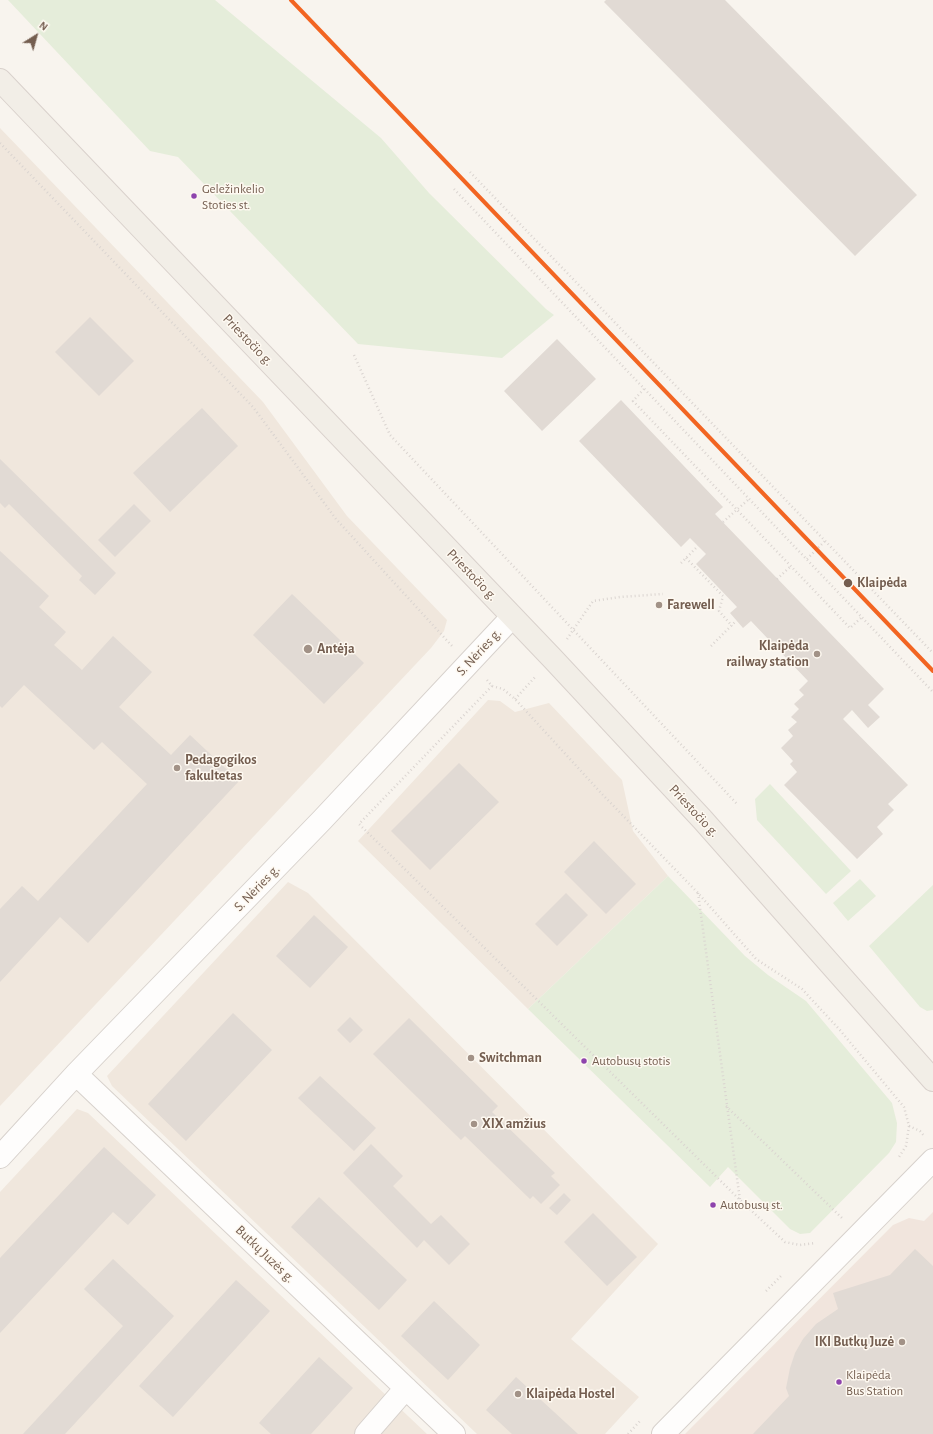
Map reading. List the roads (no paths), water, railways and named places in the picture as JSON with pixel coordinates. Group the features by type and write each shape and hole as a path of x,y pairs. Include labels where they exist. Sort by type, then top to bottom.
{"main road":[{"name":"Priestočio g.","path":"0,80 512,617 702,819 933,1080"}],"street":[{"name":"S. Nėries g.","path":"0,1157 76,1074 318,824 512,617"},
{"name":"Butkų Juzės g.","path":"76,1074 454,1434"},
{"path":"663,1434 931,1150"},
{"path":"366,1434 406,1388"}],"place":[{"name":"Geležinkelio Stoties st.","path":"194,196"},
{"name":"Klaipėda","path":"848,583"},
{"name":"Farewell","path":"659,605"},
{"name":"Antėja","path":"308,649"},
{"name":"Klaipėda railway station","path":"817,654"},
{"name":"Pedagogikos fakultetas","path":"177,768"},
{"name":"Switchman","path":"471,1058"},
{"name":"Autobusų stotis","path":"584,1061"},
{"name":"XIX amžius","path":"474,1124"},
{"name":"Autobusų st.","path":"713,1205"},
{"name":"IKI Butkų Juzė","path":"902,1342"},
{"name":"Klaipėda Bus Station","path":"839,1382"},
{"name":"Klaipėda Hostel","path":"518,1394"}]}
